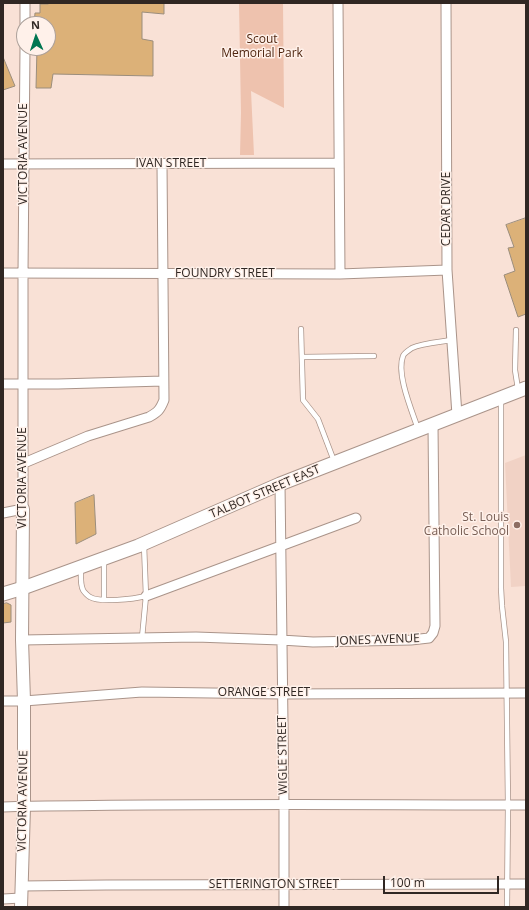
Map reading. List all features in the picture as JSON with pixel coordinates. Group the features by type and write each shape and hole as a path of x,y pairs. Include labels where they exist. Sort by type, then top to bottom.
{"main road":[{"name":"TALBOT STREET EAST","path":"3,594 144,544 280,484 522,390"}],"street":[{"path":"25,3 25,16"},
{"path":"338,3 340,274"},
{"name":"CEDAR DRIVE","path":"446,3 447,270 457,415"},
{"name":"VICTORIA AVENUE","path":"21,903 24,807 24,701 22,640 24,509 23,273 25,56"},
{"name":"IVAN STREET","path":"3,164 338,162"},
{"path":"24,463 88,436 157,413 161,408 164,400 162,164"},
{"name":"FOUNDRY STREET","path":"3,273 340,274 447,270"},
{"path":"3,384 163,381"},
{"name":"JONES AVENUE","path":"282,640 313,642 421,640 429,638 433,633 435,626 433,425"},
{"name":"WIGLE STREET","path":"280,484 284,907"},
{"path":"3,513 24,509"},
{"path":"146,596 356,518"},
{"path":"22,640 196,637 282,640"},
{"name":"ORANGE STREET","path":"3,702 142,692 282,694 526,693"},
{"path":"3,807 284,804 526,805"},
{"name":"SETTERINGTON STREET","path":"22,886 526,884"},
{"path":"3,898 21,903"}],"lane":[{"path":"301,329 303,400 318,419 335,462"},
{"path":"516,330 515,370 522,390"},
{"path":"419,430 402,380 403,355 411,348 420,345 452,340"},
{"path":"302,357 374,356"},
{"path":"501,399 501,594 506,642 508,907"},
{"path":"142,638 146,596 144,544"},
{"path":"104,559 104,600"},
{"path":"81,567 81,582 84,591 90,598 104,600 146,596"}],"shaded area":[{"name":"St. Louis Catholic School","path":"526,455 526,586 511,587 505,463"}],"green space":[{"name":"Scout Memorial Park","path":"239,3 283,3 284,108 251,91 254,155 240,155 241,113"}],"building":[{"path":"164,3 164,14 142,12 142,39 153,41 153,76 53,74 51,88 36,88 37,56 56,56 56,16 35,16 35,13 40,13 40,4"},
{"path":"3,57 15,86 3,90"},
{"path":"526,218 526,314 518,317 504,275 515,271 508,248 514,247 506,225"},
{"path":"94,495 96,534 76,544 75,503"},
{"path":"7,603 11,605 11,622 3,623 3,604"}],"place":[{"name":"St. Louis Catholic School","path":"517,525"}]}
